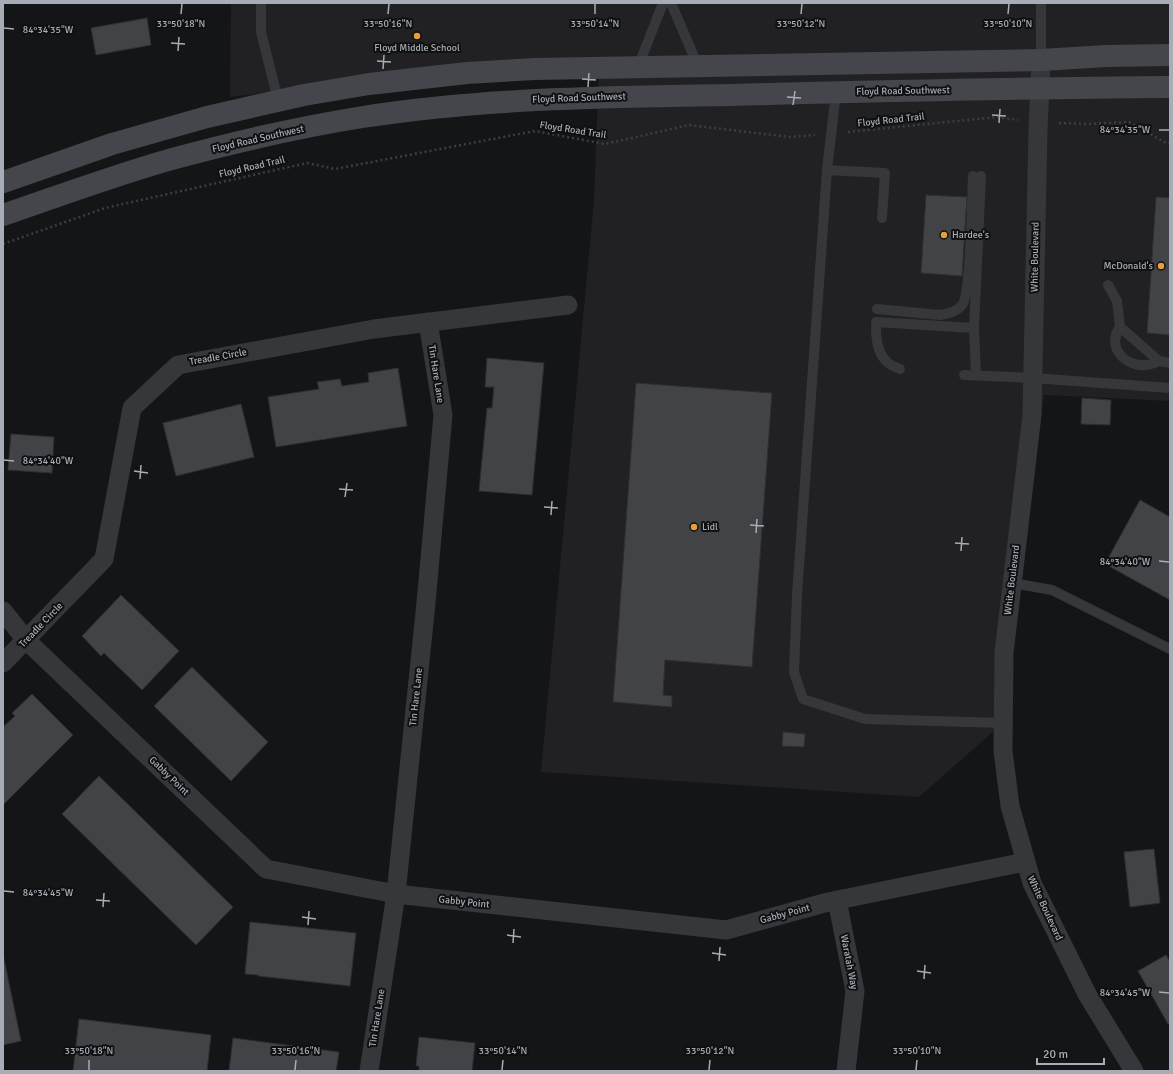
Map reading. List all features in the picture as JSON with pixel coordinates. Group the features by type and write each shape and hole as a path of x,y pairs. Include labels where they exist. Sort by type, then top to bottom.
{"main road":[{"path":"3,182 112,144 207,116 304,94 369,84 467,73 536,69 1041,60 1106,56 1170,55"},
{"name":"Floyd Road Southwest","path":"3,215 170,160 268,135 364,117 465,105 565,98 1040,88 1170,87"}],"street":[{"name":"White Boulevard","path":"1041,60 1038,123 1032,416 1004,653 1003,751 1010,806 1032,883 1087,994 1134,1071"},
{"name":"Treadle Circle","path":"3,663 104,559 132,408 178,365 374,329 568,305"},
{"name":"Tin Hare Lane","path":"369,1071 396,894 426,603 443,414 428,322"},
{"name":"Gabby Point","path":"3,611 26,640 266,869 396,894 726,930 837,900 1025,862"},
{"name":"Waratah Way","path":"837,900 855,992 846,1071"}],"lane":[{"path":"261,3 261,32 278,100"},
{"path":"638,67 663,3"},
{"path":"671,3 698,66"},
{"path":"1041,3 1041,60"},
{"path":"836,92 827,170 797,595 794,672 803,699 865,719 1003,723"},
{"path":"827,170 885,173 882,218"},
{"path":"877,309 940,315 950,313 962,305 965,299 969,267 977,176 974,328 976,375"},
{"path":"1108,285 1117,301 1120,326 1116,333 1115,344 1119,354 1130,363 1144,366 1159,361"},
{"path":"900,369 886,362 880,351 876,338 876,324 974,328"},
{"path":"1120,326 1159,361 1170,363"},
{"path":"964,375 1033,378 1170,388"},
{"path":"1012,583 1052,590 1170,649"}],"path":[{"name":"Floyd Road Trail","path":"3,244 105,208 307,163 335,169 535,132 605,144 689,125 790,137 998,117 1038,123 1087,124 1129,122 1166,143 1170,142"}],"shaded area":[{"path":"231,3 1170,3 1170,401 1044,395 1003,723 919,797 541,772 594,200 599,70 378,79 230,97"}],"building":[{"path":"147,18 151,45 96,55 91,28"},
{"name":"Hardee's","path":"926,195 967,197 962,276 921,273"},
{"name":"McDonald's","path":"1156,197 1170,198 1170,335 1147,333"},
{"path":"487,358 544,363 532,495 479,491 487,408 492,408 494,387 485,387"},
{"path":"398,368 407,426 276,447 268,397 319,389 317,382 340,379 342,386 369,382 368,373"},
{"name":"Lidl","path":"636,383 772,393 752,667 665,660 663,695 672,696 672,707 613,702"},
{"path":"1082,398 1111,400 1110,425 1081,424"},
{"path":"241,404 254,457 176,476 163,423"},
{"path":"11,434 54,437 52,473 8,470"},
{"path":"1140,500 1170,517 1170,600 1105,564"},
{"path":"121,595 179,651 142,690 104,653 101,656 82,636"},
{"path":"192,667 268,742 231,781 154,706"},
{"path":"32,694 73,735 3,805 3,727 15,716 12,713"},
{"path":"783,732 805,734 804,747 782,746"},
{"path":"99,776 233,907 196,945 62,814"},
{"path":"1154,849 1160,903 1130,907 1124,852"},
{"path":"250,922 356,933 350,986 245,974"},
{"path":"3,954 21,1041 3,1045"},
{"path":"1166,955 1170,962 1170,1023 1168,1024 1138,971"},
{"path":"79,1019 211,1035 207,1071 73,1071"},
{"path":"419,1037 475,1043 472,1071 419,1071 419,1066 416,1066"},
{"path":"233,1038 339,1052 336,1071 229,1071"}],"place":[{"name":"Floyd Middle School","path":"417,36"},
{"name":"Hardee's","path":"944,235"},
{"name":"McDonald's","path":"1161,266"},
{"name":"Lidl","path":"694,527"}]}
